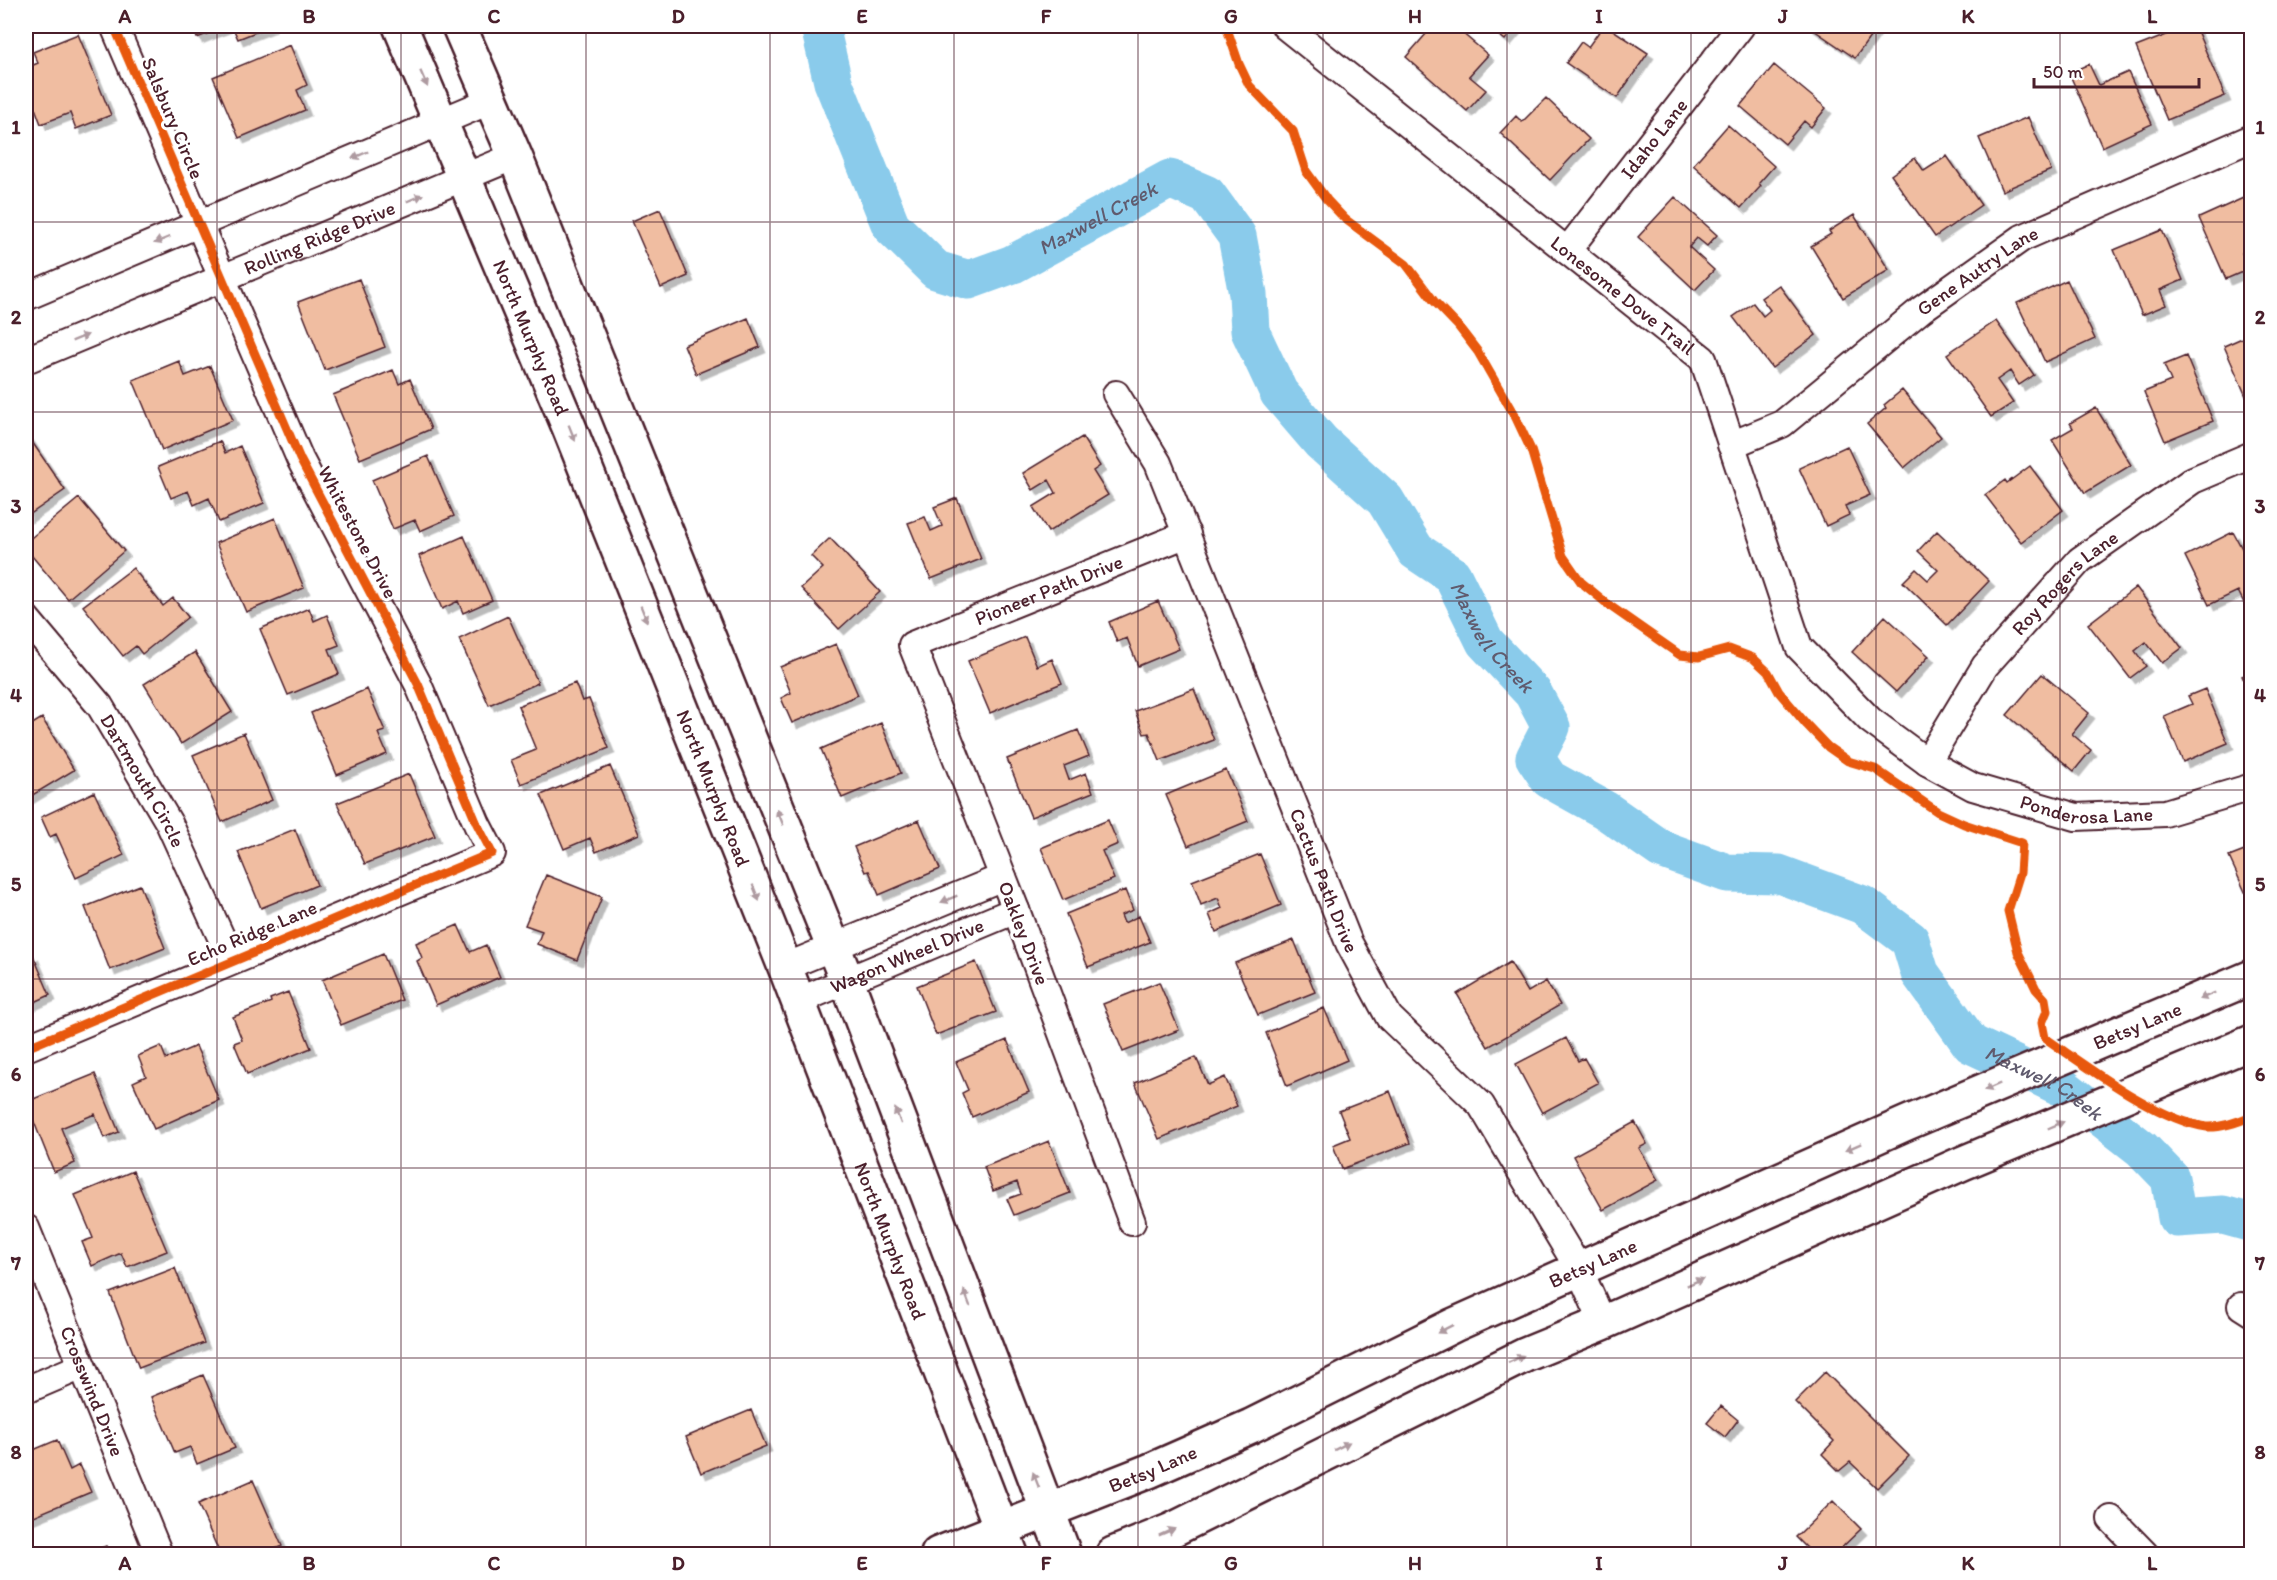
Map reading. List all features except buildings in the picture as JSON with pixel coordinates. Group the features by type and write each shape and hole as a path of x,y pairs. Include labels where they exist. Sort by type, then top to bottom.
{"main road":[{"name":"North Murphy Road","path":"400,26 442,120 570,427 785,967 1005,1541"},
{"path":"459,26 492,100 846,981 1064,1554"},
{"name":"Betsy Lane","path":"938,1554 1005,1541 1048,1511 1251,1426 1454,1324 1907,1123 2252,977"},
{"path":"1113,1554 1172,1530 1474,1379 1963,1163 2252,1042"}],"street":[{"name":"Salsbury Circle","path":"114,26 198,225"},
{"name":"Lonesome Dove Trail","path":"1285,26 1703,359 1800,647 1870,720 1927,762"},
{"name":"Idaho Lane","path":"1567,251 1741,26"},
{"path":"26,297 492,100"},
{"name":"Gene Autry Lane","path":"1731,445 1782,424 1922,309 2022,238 2252,138"},
{"name":"Rolling Ridge Drive","path":"26,360 514,156"},
{"name":"Whitestone Drive","path":"198,225 300,459 418,684 477,824 492,853"},
{"name":"Cactus Path Drive","path":"1116,394 1158,463 1349,944 1389,1017 1481,1105 1580,1269 1603,1323"},
{"name":"Roy Rogers Lane","path":"1927,762 1985,666 2080,560 2193,480 2252,455"},
{"name":"Pioneer Path Drive","path":"912,645 1187,534"},
{"name":"Dartmouth Circle","path":"26,618 100,706 169,824 232,961"},
{"name":"Oakley Drive","path":"912,645 1004,877 1132,1222"},
{"name":"Ponderosa Lane","path":"1927,762 1973,787 2076,817 2164,813 2252,787"},
{"name":"Echo Ridge Lane","path":"26,1048 492,853"},
{"name":"Wagon Wheel Drive","path":"785,967 1004,877"},
{"name":"Wagon Wheel Drive","path":"798,1001 1016,910"},
{"name":"Crosswind Drive","path":"26,1228 159,1554"},
{"path":"26,1390 82,1366"},
{"path":"2111,1519 2145,1554"}],"waterway":[{"name":"Maxwell Creek","path":"824,26 821,31 833,82 891,226 936,270 969,280 1013,264 1170,179 1207,195 1237,236 1248,294 1250,331 1279,393 1321,442 1385,500 1416,551 1452,575 1485,642 1533,693 1551,727 1535,758 1549,779 1605,810 1661,849 1727,873 1779,874 1863,905 1910,940 1920,973 1971,1044 2064,1088 2142,1149 2170,1178 2177,1218 2223,1215 2252,1223"}],"cycle path":[{"path":"26,1048 492,853 477,824 418,684 300,459 114,26"},
{"path":"1226,26 1249,85 1293,131 1306,171 1327,200 1345,219 1406,264 1478,352 1516,418 1531,450 1563,556 1581,582 1610,606 1680,655 1699,657 1729,649 1753,658 1768,672 1779,692 1807,725 1828,747 1848,761 1875,769 1938,812 1964,824 2022,843 2020,873 2008,911 2018,952 2036,989 2045,999 2047,1011 2042,1023 2045,1038 2123,1090 2188,1123 2218,1127 2252,1116"}]}
